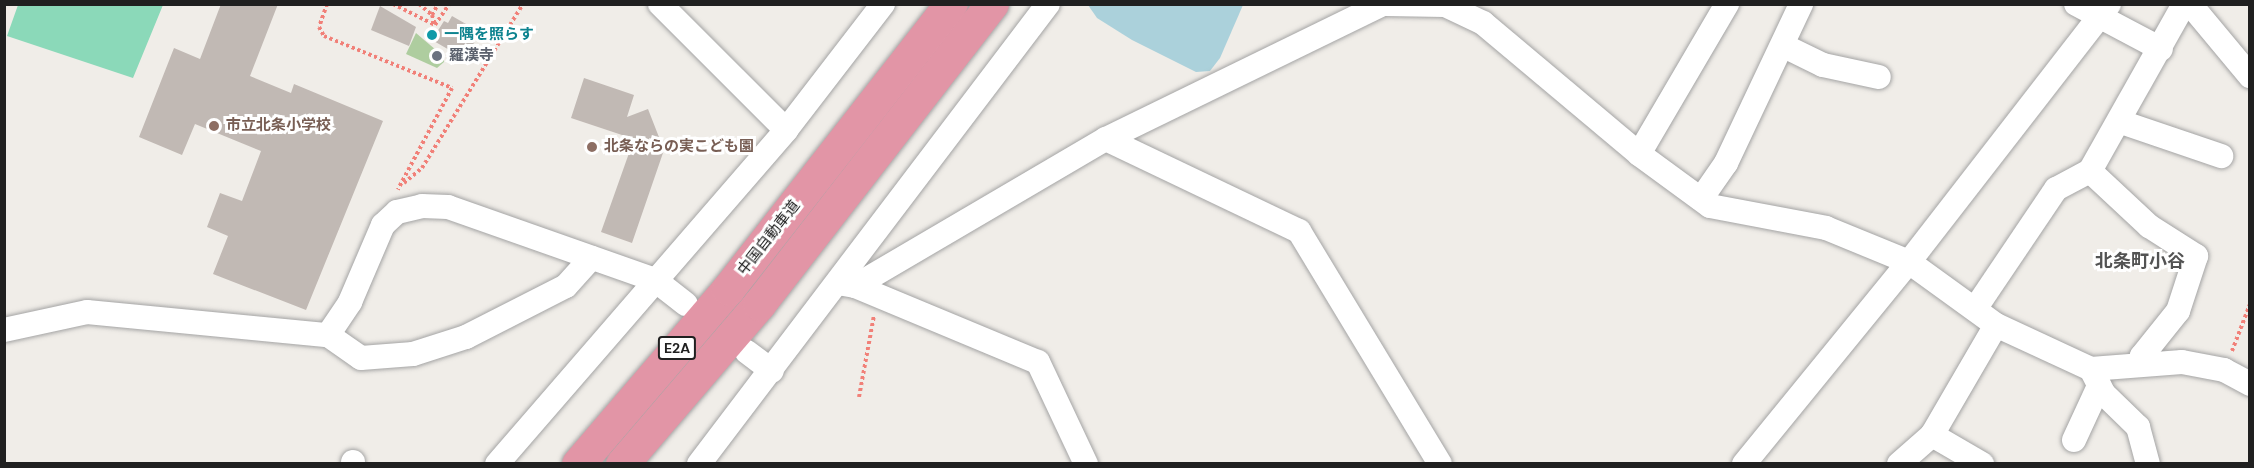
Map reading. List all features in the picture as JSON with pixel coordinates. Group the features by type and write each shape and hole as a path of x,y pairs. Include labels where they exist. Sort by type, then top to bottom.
{"highway":[{"name":"中国自動車道","path":"622,464 799,253 835,206 907,89 951,4"},
{"name":"中国自動車道","path":"578,464 812,184 992,4"}],"street":[{"path":"660,4 786,130"},
{"path":"497,464 786,130 883,4"},
{"path":"699,464 771,371 847,284 1048,4"},
{"path":"847,284 1106,139 1385,4 1445,5 1483,23 1640,154 1710,206 1826,228 1909,262 1996,325 2095,378 2138,427 2148,464"},
{"path":"1640,154 1727,4"},
{"path":"1701,199 1726,163 1784,46 1801,4"},
{"path":"2076,4 2104,12 2161,49"},
{"path":"1975,309 2056,189 2090,171 2121,122 2184,4"},
{"path":"2190,4 2250,76"},
{"path":"1744,464 1909,262 2104,12"},
{"path":"1784,46 1823,65 1879,77"},
{"path":"2121,122 2221,156"},
{"path":"1106,139 1299,231 1440,464"},
{"path":"2090,171 2149,226 2196,256 2178,311 2142,356 2142,364"},
{"path":"328,335 350,302 383,225 397,212 448,207 656,280 686,304"},
{"path":"4,330 55,318 126,313 178,324 328,335 361,358 413,354 466,337 567,286 591,258"},
{"path":"847,284 1038,362 1086,464"},
{"path":"1899,464 1932,435 1996,325"},
{"path":"747,352 771,371"},
{"path":"2095,378 2142,364 2182,362 2224,370 2250,384"},
{"path":"2074,440 2095,378"},
{"path":"1932,435 1982,464"}],"path":[{"path":"327,4 319,27 324,36 452,88 401,186"},
{"path":"393,4 435,25"},
{"path":"432,15 438,4"},
{"path":"435,25 449,4"},
{"path":"392,193 422,168 523,4"},
{"path":"415,15 420,5 432,15 435,25"},
{"path":"858,397 879,299"},
{"path":"2224,370 2250,304"}],"green space":[{"path":"18,4 163,5 133,78 7,36"},
{"path":"416,33 443,56 444,62 437,68 406,54"}],"water":[{"path":"1088,5 1243,5 1220,58 1210,71 1196,72 1132,40 1097,18"}],"building":[{"path":"221,4 278,4 250,76 291,93 294,84 383,121 306,310 213,274 228,236 207,227 220,193 242,201 261,151 195,124 182,155 139,137 174,48 200,59"},
{"path":"380,6 416,27 409,46 371,30"},
{"path":"452,16 480,32 465,59 432,40 444,21 448,23"},
{"path":"584,78 634,95 627,117 648,109 664,150 632,243 601,232 634,139 571,118"}],"place":[{"name":"一隅を照らす","path":"432,35"},
{"name":"羅漢寺","path":"437,56"},
{"name":"市立北条小学校","path":"214,126"},
{"name":"北条ならの実こども園","path":"592,147"}],"district":[{"name":"北条町小谷","path":"2140,261"}]}
